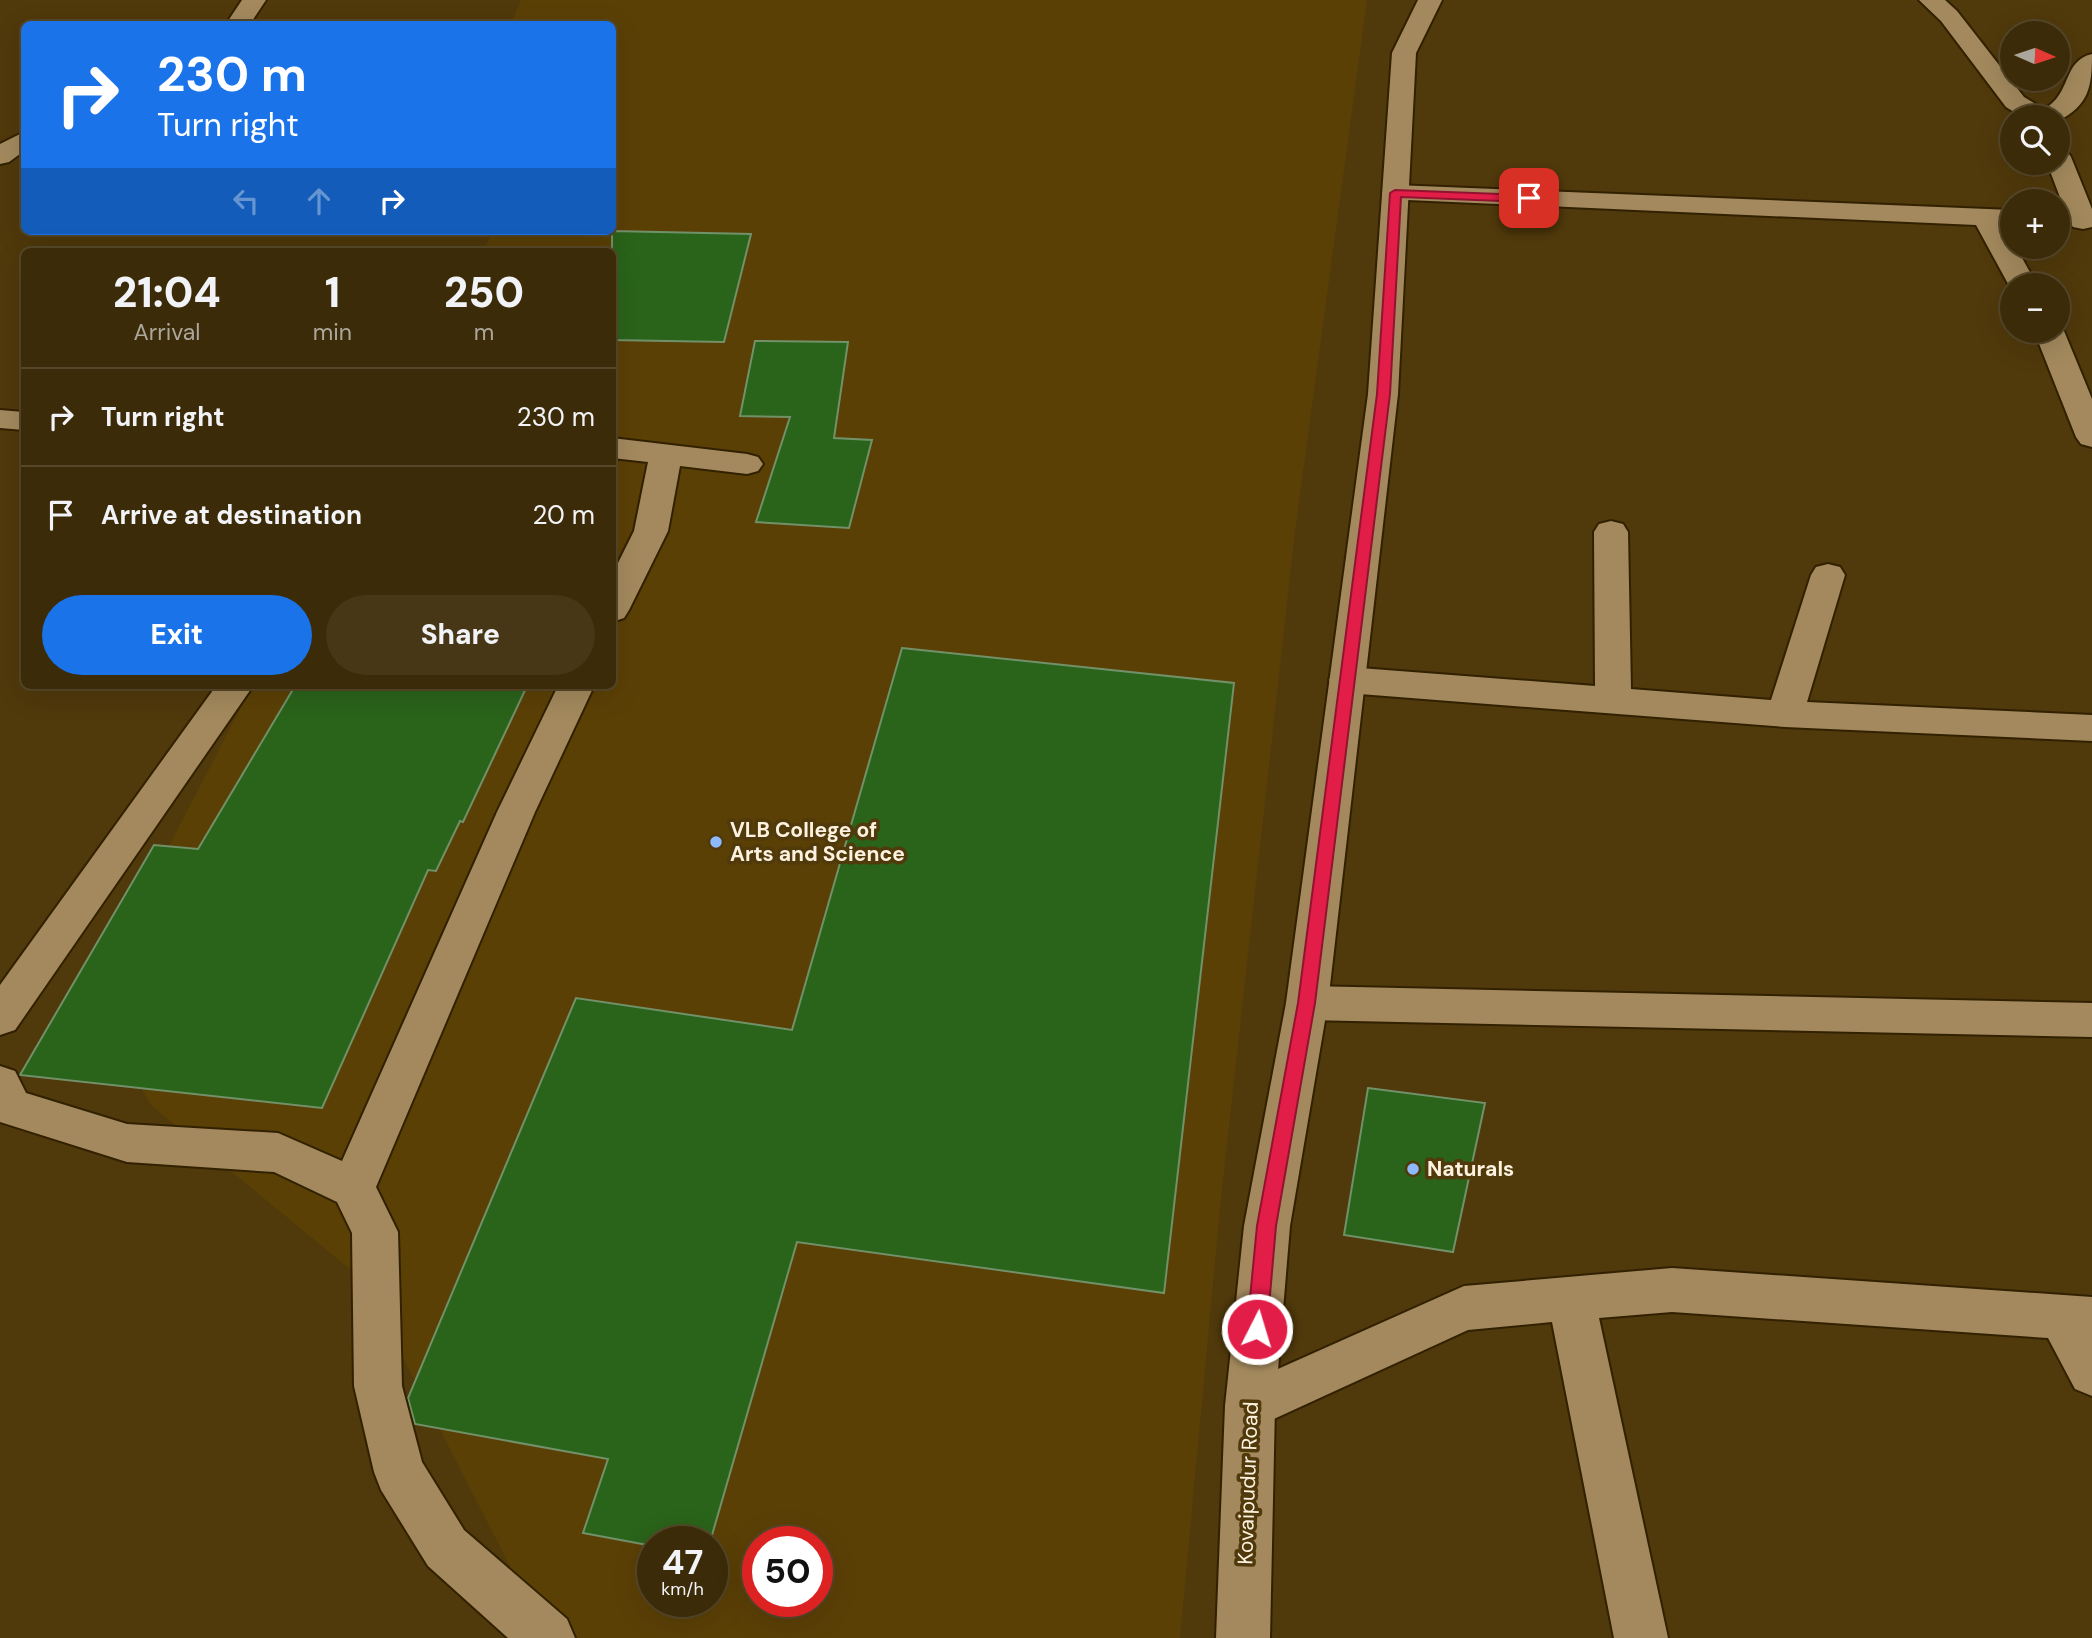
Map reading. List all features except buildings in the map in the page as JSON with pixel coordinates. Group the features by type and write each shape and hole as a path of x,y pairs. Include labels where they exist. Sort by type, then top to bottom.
{"street":[{"path":"240,21 254,0"},
{"name":"Kovaipudur Road","path":"1243,1638 1250,1406 1266,1226 1307,1003 1383,394 1404,53 1430,0"},
{"path":"1931,0 1949,16 2020,105"},
{"path":"2068,105 2083,69 2092,61"},
{"path":"0,156 21,142"},
{"path":"2064,175 2078,221"},
{"path":"1395,193 2000,218"},
{"path":"1985,217 2016,273"},
{"path":"2054,343 2092,437"},
{"path":"2061,361 2092,363"},
{"path":"0,419 21,421"},
{"path":"616,448 747,464"},
{"path":"616,602 650,531 666,453"},
{"path":"1611,532 1613,701"},
{"path":"1786,714 1828,575"},
{"path":"1347,680 1786,714 2092,728"},
{"path":"0,1018 232,689"},
{"path":"353,1188 516,812 575,689"},
{"path":"1307,1003 2092,1020"},
{"path":"0,1084 10,1107 127,1143 278,1153 353,1188 374,1232 378,1386 399,1472 446,1548 548,1638"},
{"path":"1250,1406 1464,1308 1672,1290 2077,1318 2092,1373"},
{"path":"1571,1299 1641,1638"}],"shaded area":[{"name":"VLB College of Arts and Science","path":"521,0 1367,0 1295,531 1221,1198 1180,1638 547,1638 363,1280 151,1105 90,998 250,689 616,689 616,248 484,248 491,235 616,235 616,21 512,21"}],"place":[{"name":"VLB College of Arts and Science","path":"716,842"},
{"name":"Naturals","path":"1413,1169"}],"route":[{"path":"1257,1329 1266,1226 1307,1003 1383,394 1395,193 1529,198"}]}
